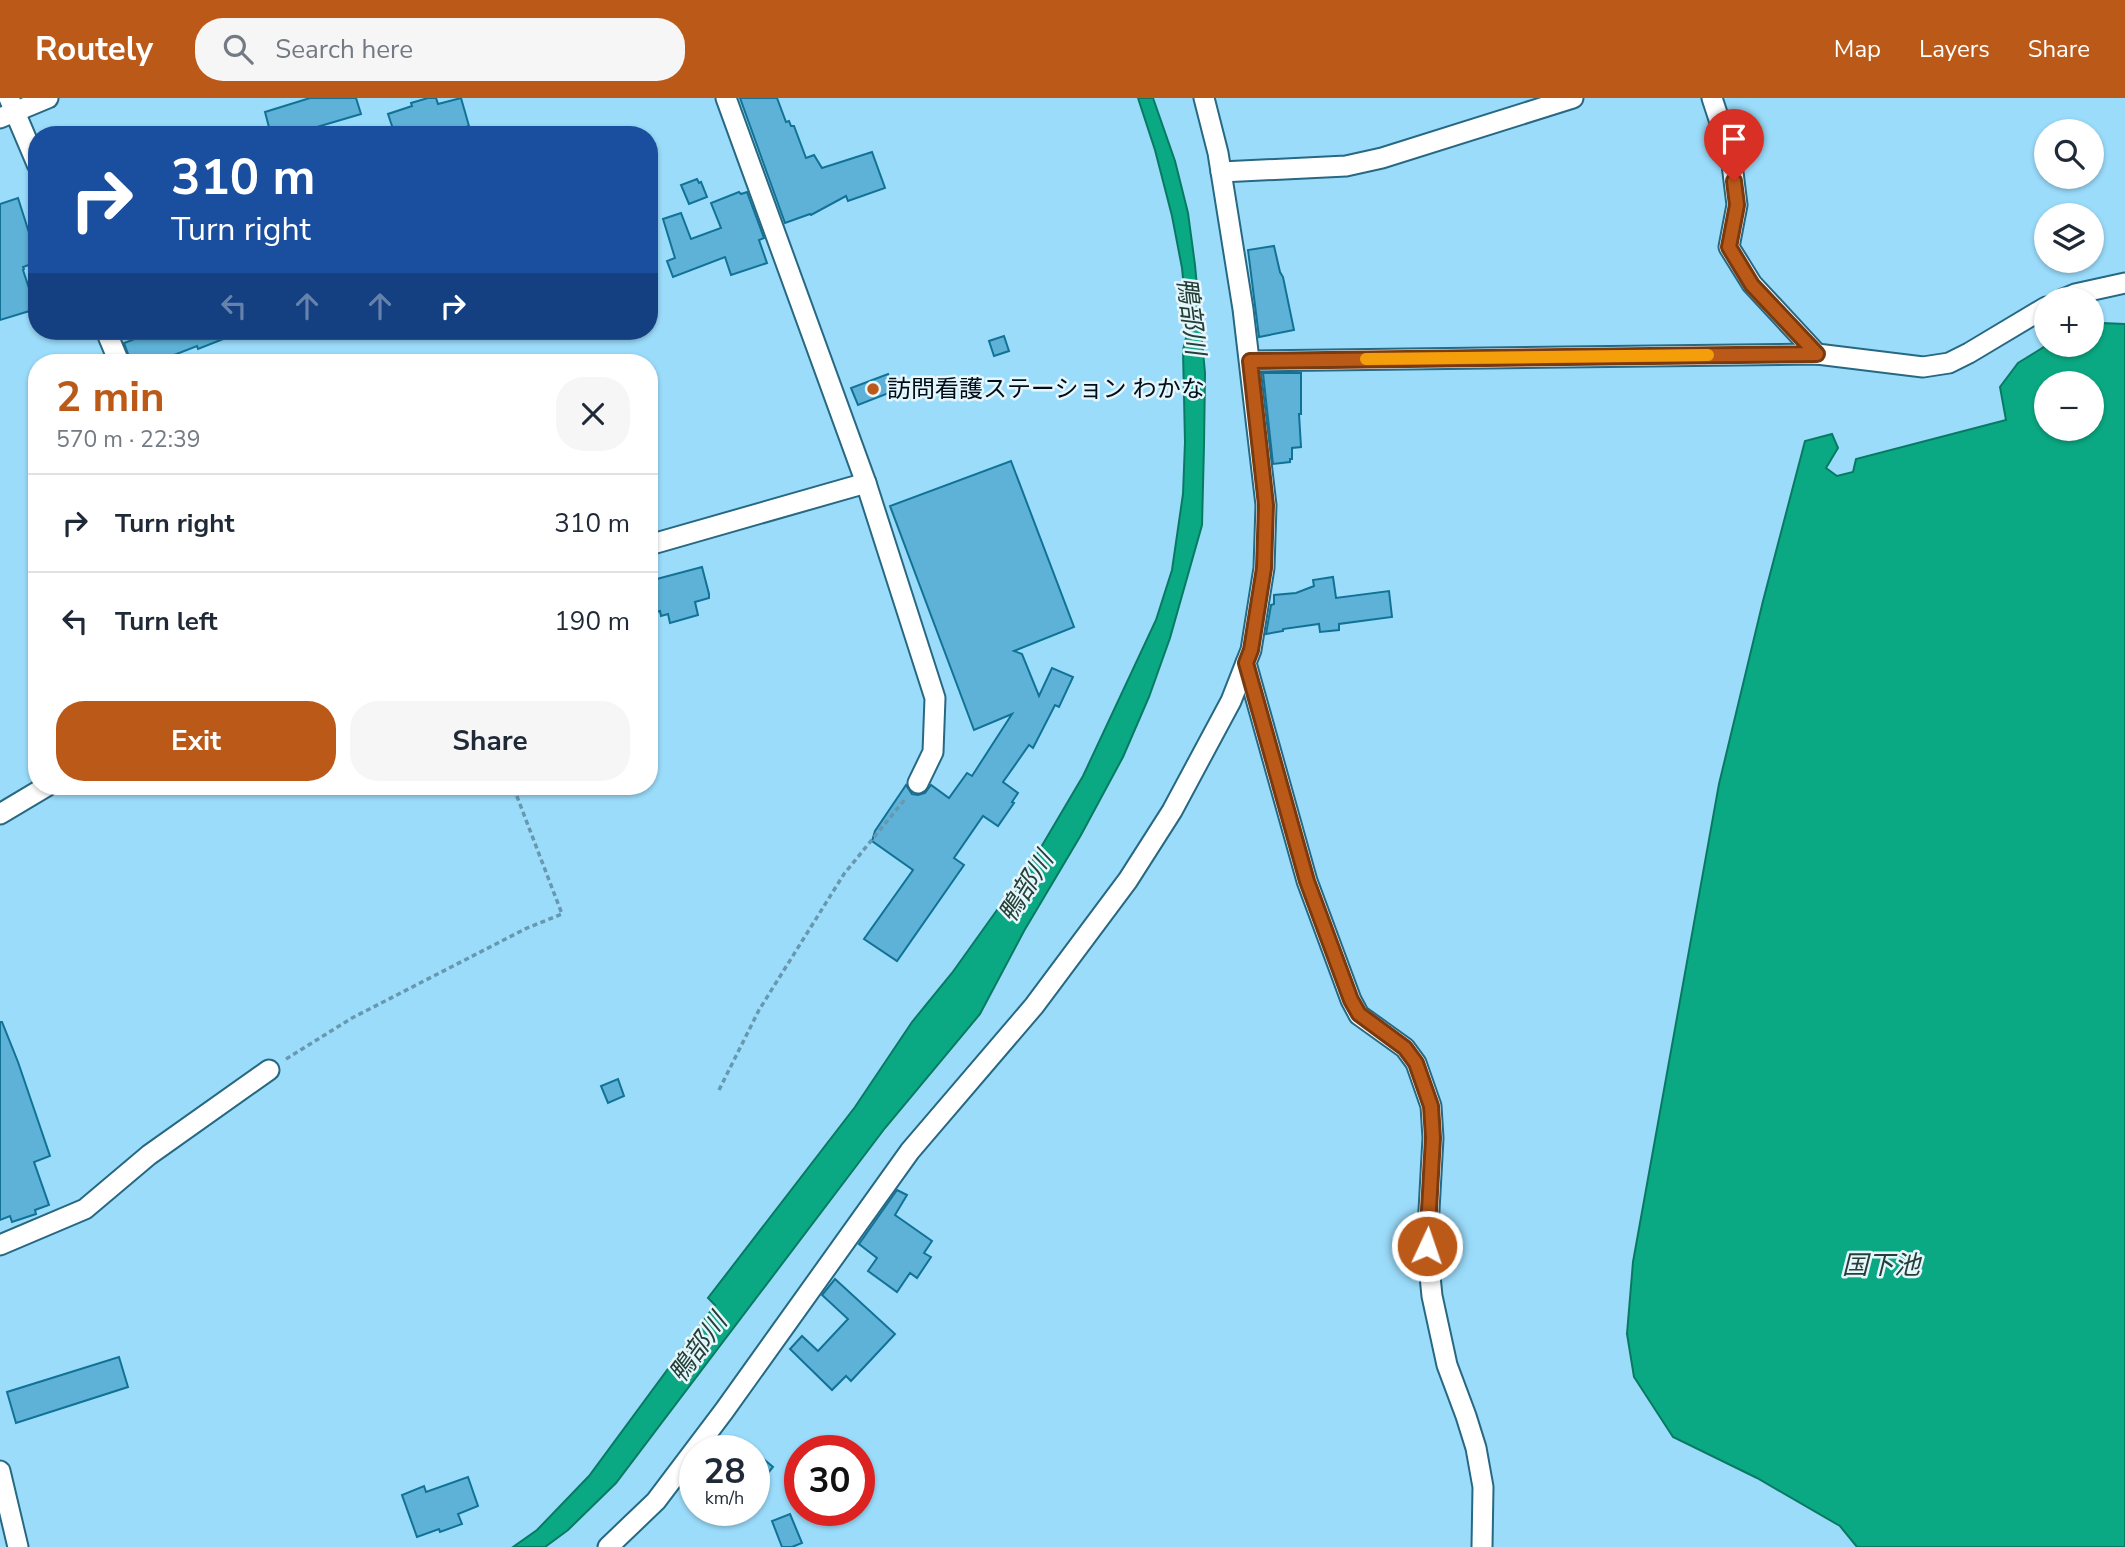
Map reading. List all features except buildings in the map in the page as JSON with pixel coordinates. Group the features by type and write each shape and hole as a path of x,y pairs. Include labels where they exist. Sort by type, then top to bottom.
{"street":[{"path":"28,147 8,109 48,98"},
{"path":"726,98 866,483 935,698 933,752 918,783"},
{"path":"608,1547 656,1501 724,1411 910,1151 1034,1006 1128,880 1172,811 1231,701 1251,650 1264,568 1266,505 1250,361 1221,172 1204,98"},
{"path":"1221,172 1317,168 1382,158 1573,98"},
{"path":"1712,98 1731,156 1737,205 1729,247 1752,285 1817,354"},
{"path":"2104,288 2125,283"},
{"path":"1250,361 1817,354 1923,367 1949,363 1969,354 2034,314"},
{"path":"658,542 866,483"},
{"path":"1246,663 1307,881 1351,1000 1359,1014 1405,1048 1416,1063 1431,1106 1433,1138 1427,1246 1432,1296 1447,1365 1476,1448 1483,1487 1482,1547"},
{"path":"0,814 32,795"},
{"path":"0,1245 85,1209 149,1155 269,1070"},
{"path":"0,1471 18,1547"}],"path":[{"path":"719,1090 759,1010 844,874 918,783"},
{"path":"269,1070 352,1018 527,928 562,914 516,795"}],"water":[{"name":"鴨部川","path":"1138,98 1153,98 1175,161 1188,213 1205,373 1202,525 1170,638 1149,697 1123,757 980,1014 885,1128 616,1483 568,1530 545,1547 513,1547 537,1530 589,1476 715,1305 708,1298 855,1107 912,1022 952,973 1037,854 1083,776 1156,620 1172,570 1183,494 1183,350 1188,330 1182,268 1172,216"},
{"name":"国下池","path":"2104,323 2125,324 2125,1547 1857,1547 1840,1526 1757,1478 1673,1437 1634,1377 1627,1334 1633,1262 1719,784 1805,441 1832,434 1838,448 1826,468 1837,476 1853,472 1856,459 2006,420 2000,387 2018,363 2034,353 2034,357 2104,357"}],"slow traffic":[{"path":"1366,359 1708,355"}],"place":[{"name":"訪問看護ステーション わかな","path":"873,389"}],"route":[{"path":"1427,1246 1433,1138 1431,1106 1416,1063 1405,1048 1359,1014 1351,1000 1307,881 1246,663 1251,650 1264,568 1266,505 1250,361 1817,354 1752,285 1729,247 1737,205 1734,181"}]}
